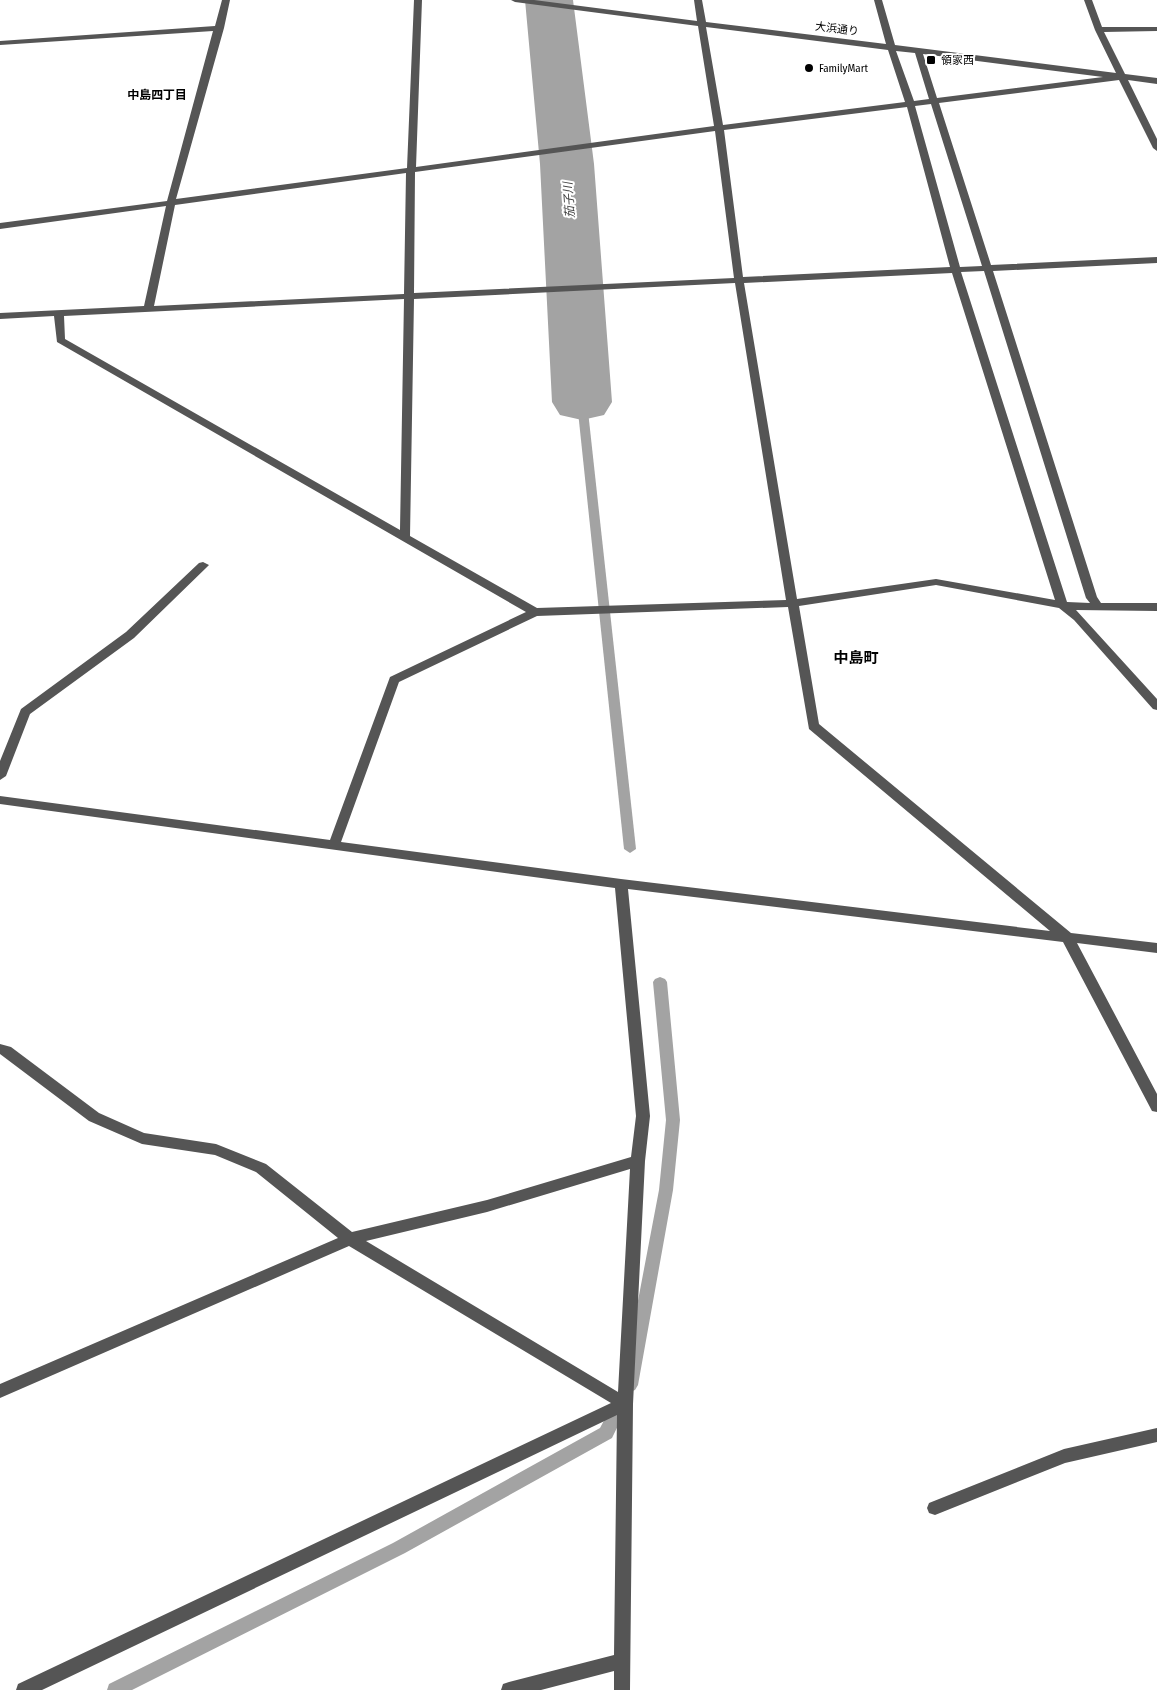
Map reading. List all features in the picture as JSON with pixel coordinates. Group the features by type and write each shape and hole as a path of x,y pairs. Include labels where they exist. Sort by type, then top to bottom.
{"street":[{"path":"148,309 171,202 220,28 226,0"},
{"path":"405,538 411,170 418,0"},
{"name":"大浜通り","path":"515,0 553,2 702,24 1157,81"},
{"path":"698,0 719,128 739,281 813,726 1068,938 1157,1106"},
{"path":"878,0 891,47 910,103 956,270 1066,605 1157,706"},
{"path":"1088,0 1099,30 1157,148"},
{"path":"0,43 220,28"},
{"path":"1099,30 1157,29"},
{"path":"918,50 1094,606"},
{"path":"0,226 719,128 1121,77"},
{"path":"0,316 1157,260"},
{"path":"59,312 60,340 535,612"},
{"path":"0,776 25,712 130,635 203,565"},
{"path":"334,845 394,680 535,612 792,603 936,582 1066,605 1157,607"},
{"path":"0,800 621,884 1157,948"},
{"path":"621,884 643,1116 638,1161 625,1404 622,1690"},
{"path":"0,1049 6,1050 94,1118 142,1138 216,1150 260,1168 350,1239 625,1404"},
{"path":"0,1391 350,1239 487,1206 638,1161"},
{"path":"24,1690 625,1404"},
{"path":"935,1508 1064,1456 1157,1436"},
{"path":"509,1690 622,1661"}],"waterway":[{"name":"茄子川","path":"549,0 567,164 582,402"},
{"path":"582,402 630,849"},
{"path":"630,1385 666,1190 673,1120 660,982"},
{"path":"115,1690 399,1548 606,1433 621,1403"}],"place":[{"name":"領家西","path":"931,60"},
{"name":"FamilyMart","path":"809,68"}],"district":[{"name":"中島四丁目","path":"157,95"},
{"name":"中島町","path":"856,658"}]}
